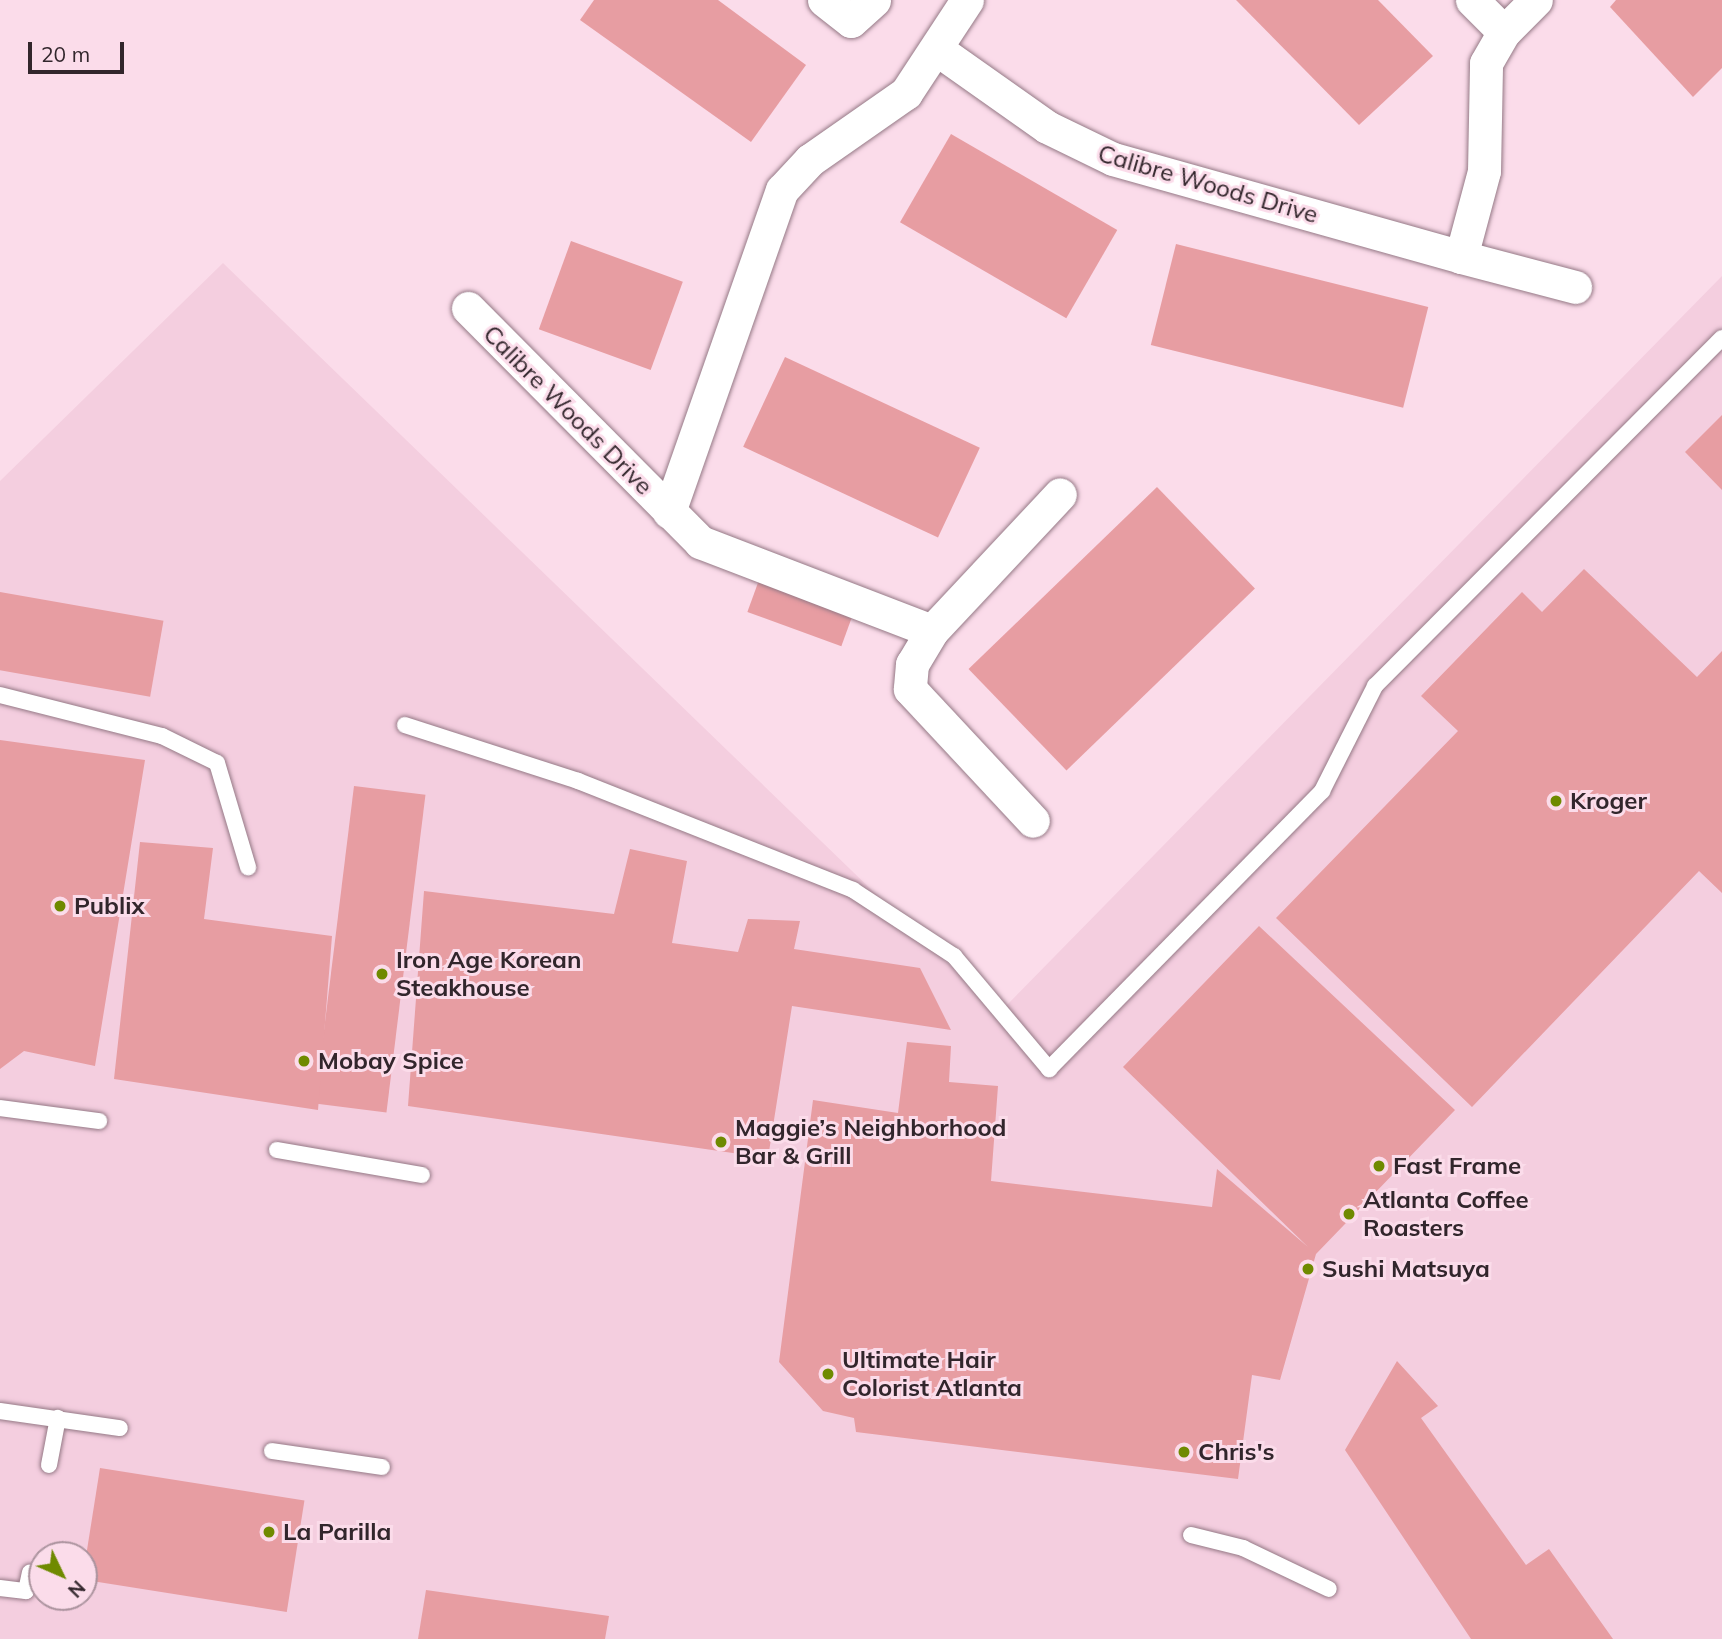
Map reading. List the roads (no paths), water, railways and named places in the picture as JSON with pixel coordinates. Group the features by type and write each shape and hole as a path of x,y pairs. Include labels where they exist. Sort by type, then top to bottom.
{"street":[{"path":"824,0 851,21 874,0"},
{"name":"Calibre Woods Drive","path":"668,512 782,190 810,160 906,93 938,50 967,0"},
{"path":"1472,0 1504,32"},
{"path":"1461,257 1484,171 1486,63 1504,32 1536,0"},
{"name":"Calibre Woods Drive","path":"938,50 1048,127 1113,159 1575,287"},
{"name":"Calibre Woods Drive","path":"468,309 699,542 932,631"},
{"path":"1033,821 910,690 912,664 932,631 1060,494"}],"lane":[{"path":"405,725 578,781 853,890 954,956 1049,1069 1322,791 1375,686 1722,338"},
{"path":"0,695 162,736 217,763 248,867"},
{"path":"0,1108 99,1121"},
{"path":"277,1150 422,1175"},
{"path":"0,1411 120,1428"},
{"path":"50,1465 58,1418"},
{"path":"272,1451 382,1467"},
{"path":"1191,1535 1242,1548 1329,1589"},
{"path":"0,1588 26,1591 28,1582"}],"place":[{"name":"Kroger","path":"1556,801"},
{"name":"Publix","path":"60,906"},
{"name":"Iron Age Korean Steakhouse","path":"382,974"},
{"name":"Mobay Spice","path":"304,1061"},
{"name":"Maggie’s Neighborhood Bar & Grill","path":"721,1142"},
{"name":"Fast Frame","path":"1379,1166"},
{"name":"Atlanta Coffee Roasters","path":"1349,1214"},
{"name":"Sushi Matsuya","path":"1308,1269"},
{"name":"Ultimate Hair Colorist Atlanta","path":"828,1374"},
{"name":"Chris's","path":"1184,1452"},
{"name":"La Parilla","path":"269,1532"}]}
